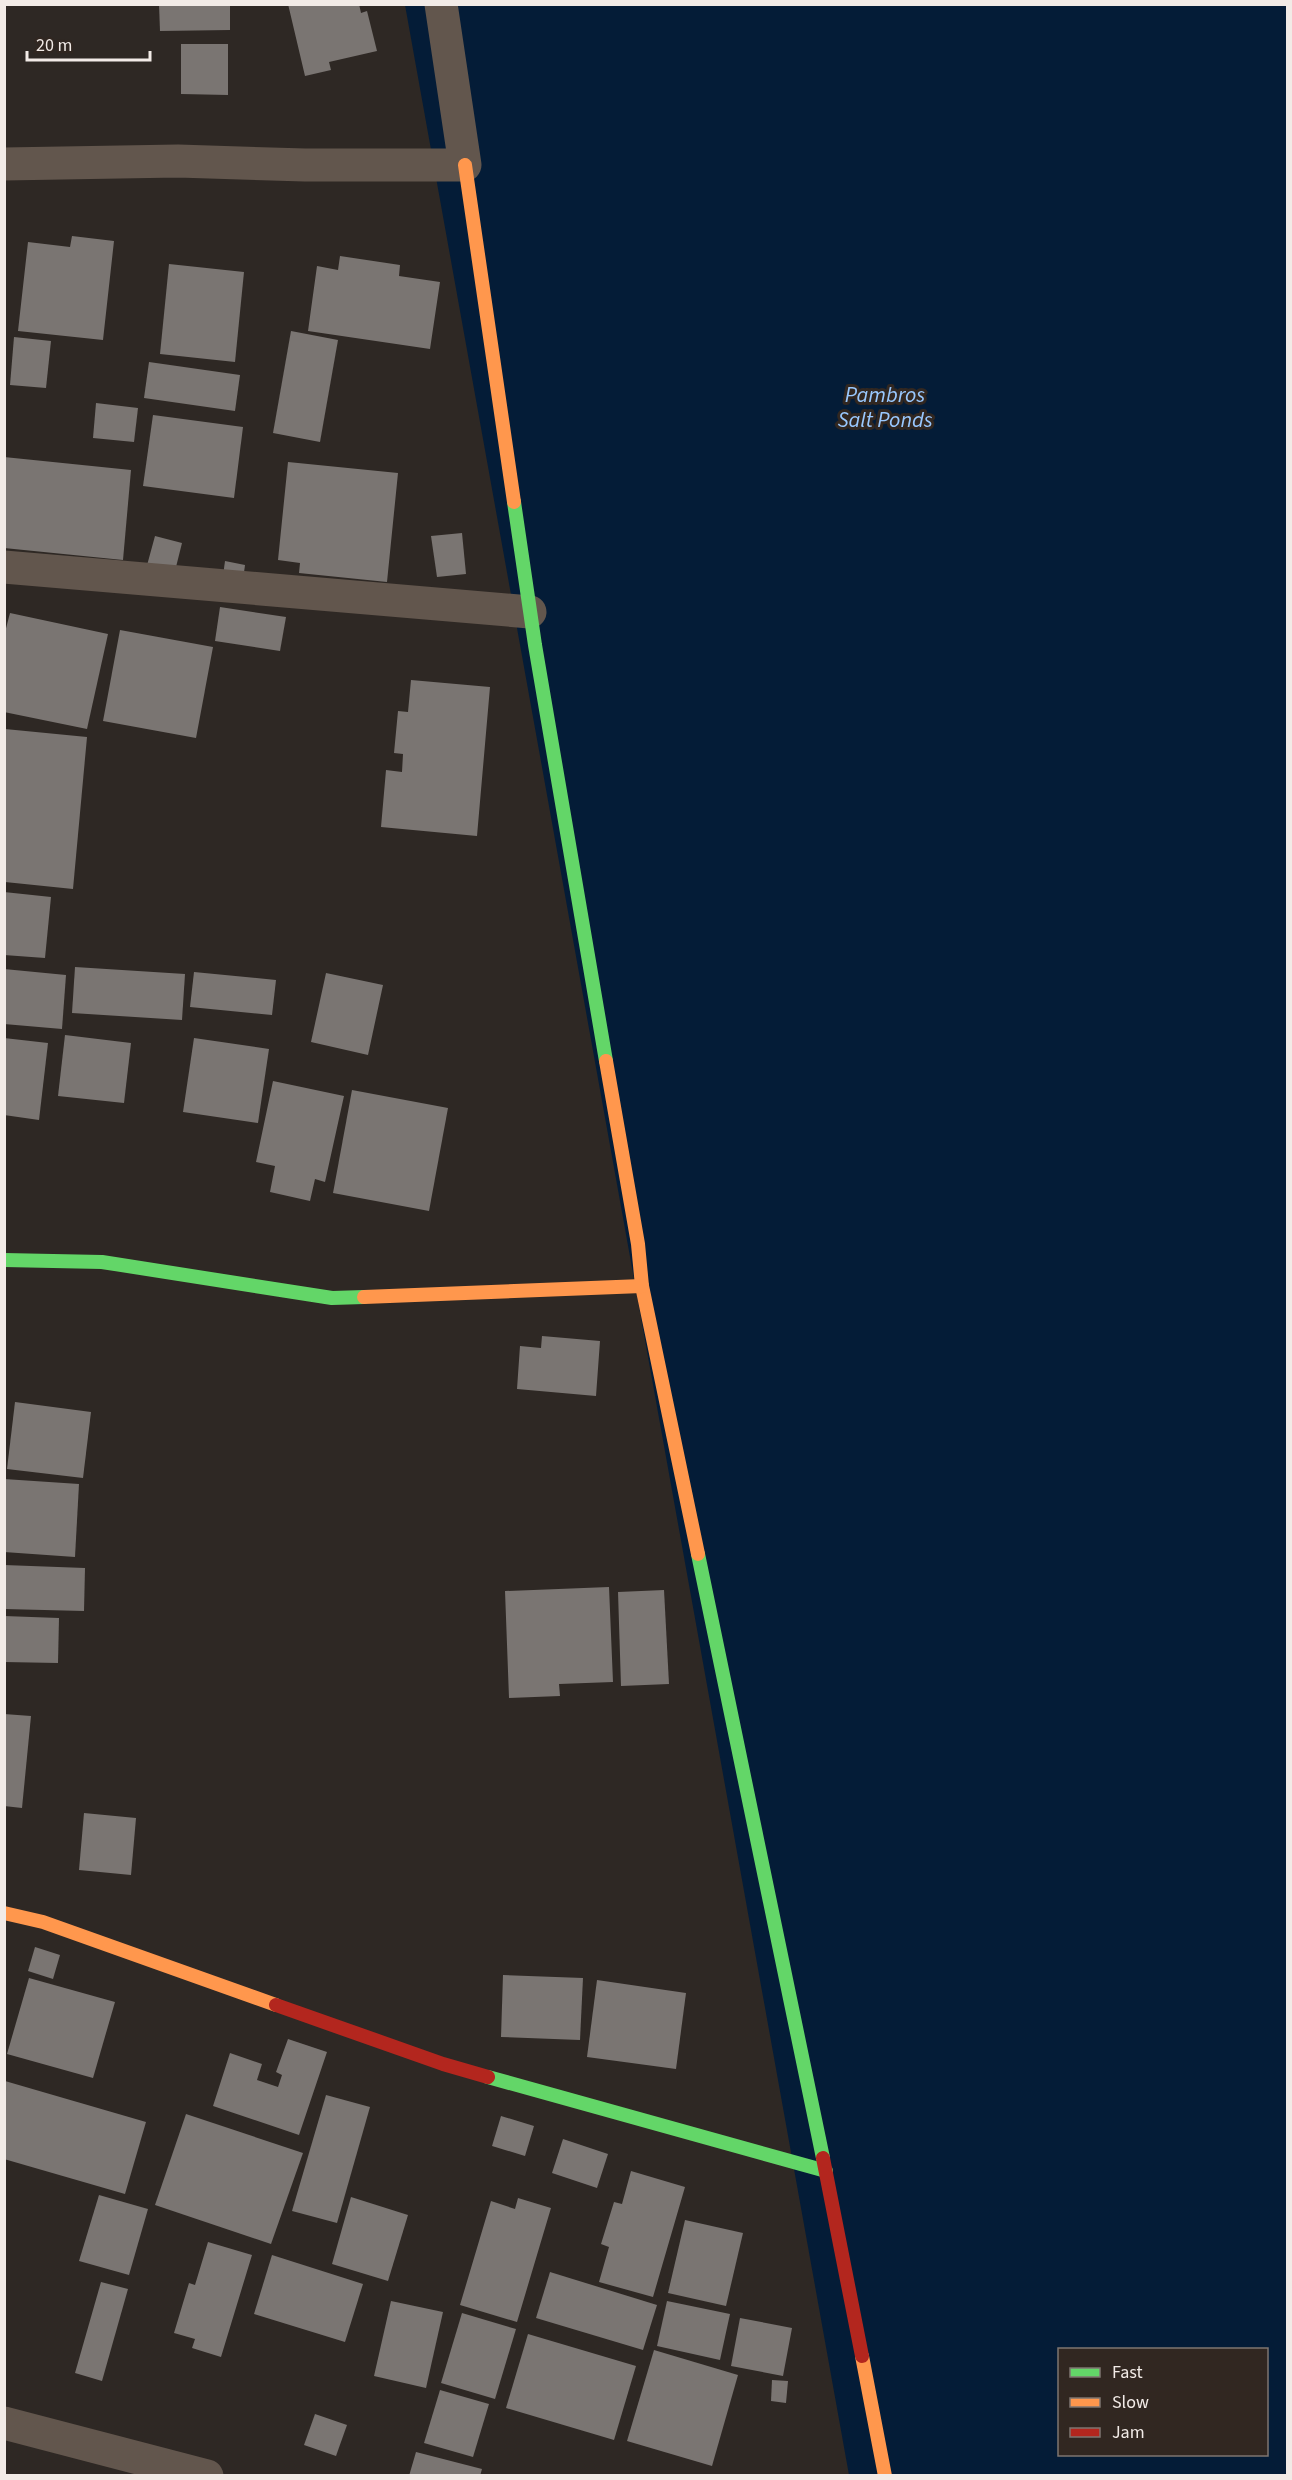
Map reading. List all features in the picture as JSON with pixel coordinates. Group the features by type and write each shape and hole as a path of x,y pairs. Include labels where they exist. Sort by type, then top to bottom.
{"street":[{"path":"441,4 530,612 636,1232 642,1286 826,2171 885,2475"},
{"path":"4,164 178,161 305,165 465,165"},
{"path":"4,567 530,612"},
{"path":"4,1260 102,1262 332,1299 642,1286"},
{"path":"4,1913 43,1922 443,2064 826,2171"},
{"path":"4,2423 207,2475"}],"water":[{"name":"Pambros Salt Ponds","path":"405,5 1287,5 1287,2475 849,2475"}],"building":[{"path":"159,4 230,4 230,30 160,31"},
{"path":"288,4 359,4 361,13 367,11 377,51 329,62 331,70 305,76"},
{"path":"181,44 228,44 228,95 181,94"},
{"path":"72,236 114,241 103,340 18,331 28,242 70,247"},
{"path":"340,256 400,265 399,276 440,282 430,349 308,331 317,266 338,270"},
{"path":"169,264 244,272 235,362 160,354"},
{"path":"291,331 338,340 320,442 273,433"},
{"path":"14,337 51,341 46,388 10,385"},
{"path":"149,362 240,375 235,411 144,398"},
{"path":"96,403 138,408 134,442 93,438"},
{"path":"153,415 243,427 234,498 143,486"},
{"path":"4,457 131,470 123,560 4,548"},
{"path":"288,462 398,473 387,582 299,573 300,563 278,560"},
{"path":"462,533 466,574 437,577 431,536"},
{"path":"155,536 182,543 174,575 146,569"},
{"path":"225,561 245,565 243,580 223,576"},
{"path":"220,607 286,617 280,651 215,641"},
{"path":"10,613 108,634 87,729 4,712 4,636"},
{"path":"120,630 213,647 196,738 103,721"},
{"path":"411,680 490,687 477,836 381,827 386,770 402,772 403,754 394,753 398,711 408,712"},
{"path":"5,729 87,737 73,889 5,882"},
{"path":"4,892 51,897 45,958 4,955"},
{"path":"75,967 185,974 182,1020 72,1013"},
{"path":"4,969 66,975 62,1029 4,1024"},
{"path":"194,972 276,980 272,1015 190,1007"},
{"path":"326,973 383,985 368,1055 311,1042"},
{"path":"65,1035 131,1043 124,1103 58,1096"},
{"path":"4,1038 48,1043 39,1120 4,1115"},
{"path":"194,1038 269,1049 258,1123 183,1112"},
{"path":"273,1081 344,1096 325,1182 315,1179 310,1201 270,1192 275,1166 256,1162"},
{"path":"352,1090 448,1108 429,1211 333,1193"},
{"path":"542,1336 600,1341 596,1396 517,1389 520,1346 541,1348"},
{"path":"15,1402 91,1412 83,1478 7,1469"},
{"path":"4,1479 79,1484 75,1557 4,1552"},
{"path":"4,1565 85,1568 84,1611 4,1609"},
{"path":"609,1587 613,1682 559,1684 560,1696 509,1698 505,1591"},
{"path":"664,1590 669,1684 621,1686 618,1592"},
{"path":"4,1616 59,1618 58,1663 4,1662"},
{"path":"4,1714 31,1716 22,1808 4,1806"},
{"path":"84,1813 136,1818 131,1875 79,1870"},
{"path":"35,1947 60,1955 53,1979 28,1971"},
{"path":"503,1975 583,1978 580,2040 501,2037"},
{"path":"29,1978 115,2002 93,2078 7,2054"},
{"path":"597,1980 686,1993 676,2069 587,2057"},
{"path":"288,2039 327,2052 299,2135 213,2106 230,2053 262,2064 257,2080 278,2087 282,2075 276,2072"},
{"path":"5,2081 146,2122 125,2194 4,2159"},
{"path":"326,2095 370,2107 337,2223 292,2211"},
{"path":"186,2114 303,2153 271,2244 155,2205"},
{"path":"501,2116 534,2126 525,2156 492,2146"},
{"path":"563,2139 608,2154 597,2188 552,2173"},
{"path":"631,2171 685,2187 653,2297 599,2282 609,2247 601,2244 614,2202 622,2204"},
{"path":"99,2195 148,2209 129,2275 79,2261"},
{"path":"351,2197 408,2215 388,2281 332,2264"},
{"path":"518,2198 551,2208 517,2322 460,2305 491,2201 515,2209"},
{"path":"685,2220 743,2233 726,2306 668,2293"},
{"path":"208,2242 252,2255 221,2357 192,2348 195,2339 174,2333 189,2283 195,2285"},
{"path":"272,2255 363,2284 345,2342 254,2314"},
{"path":"550,2272 657,2305 643,2350 536,2318"},
{"path":"101,2282 128,2289 102,2381 75,2373"},
{"path":"391,2301 443,2312 426,2388 374,2376"},
{"path":"667,2301 730,2314 720,2360 657,2346"},
{"path":"462,2313 516,2329 495,2399 441,2383"},
{"path":"740,2318 792,2328 783,2376 731,2366"},
{"path":"528,2334 636,2366 614,2440 506,2408"},
{"path":"654,2350 738,2375 712,2466 627,2441"},
{"path":"772,2380 788,2381 786,2403 771,2401"},
{"path":"440,2390 489,2404 473,2457 424,2443"},
{"path":"315,2414 347,2425 336,2456 304,2445"},
{"path":"416,2452 482,2469 480,2476 409,2476"}],"traffic: fast":[{"path":"514,502 535,645 606,1061"},
{"path":"4,1260 102,1262 332,1298 364,1297"},
{"path":"698,1554 823,2158"},
{"path":"488,2077 826,2171"}],"traffic: slow":[{"path":"465,165 514,502"},
{"path":"606,1061 638,1244 642,1286 698,1554"},
{"path":"364,1297 642,1286"},
{"path":"4,1913 43,1922 276,2005"},
{"path":"862,2356 885,2476"}],"traffic: jam":[{"path":"276,2005 443,2064 488,2077"},
{"path":"823,2158 862,2356"}]}
